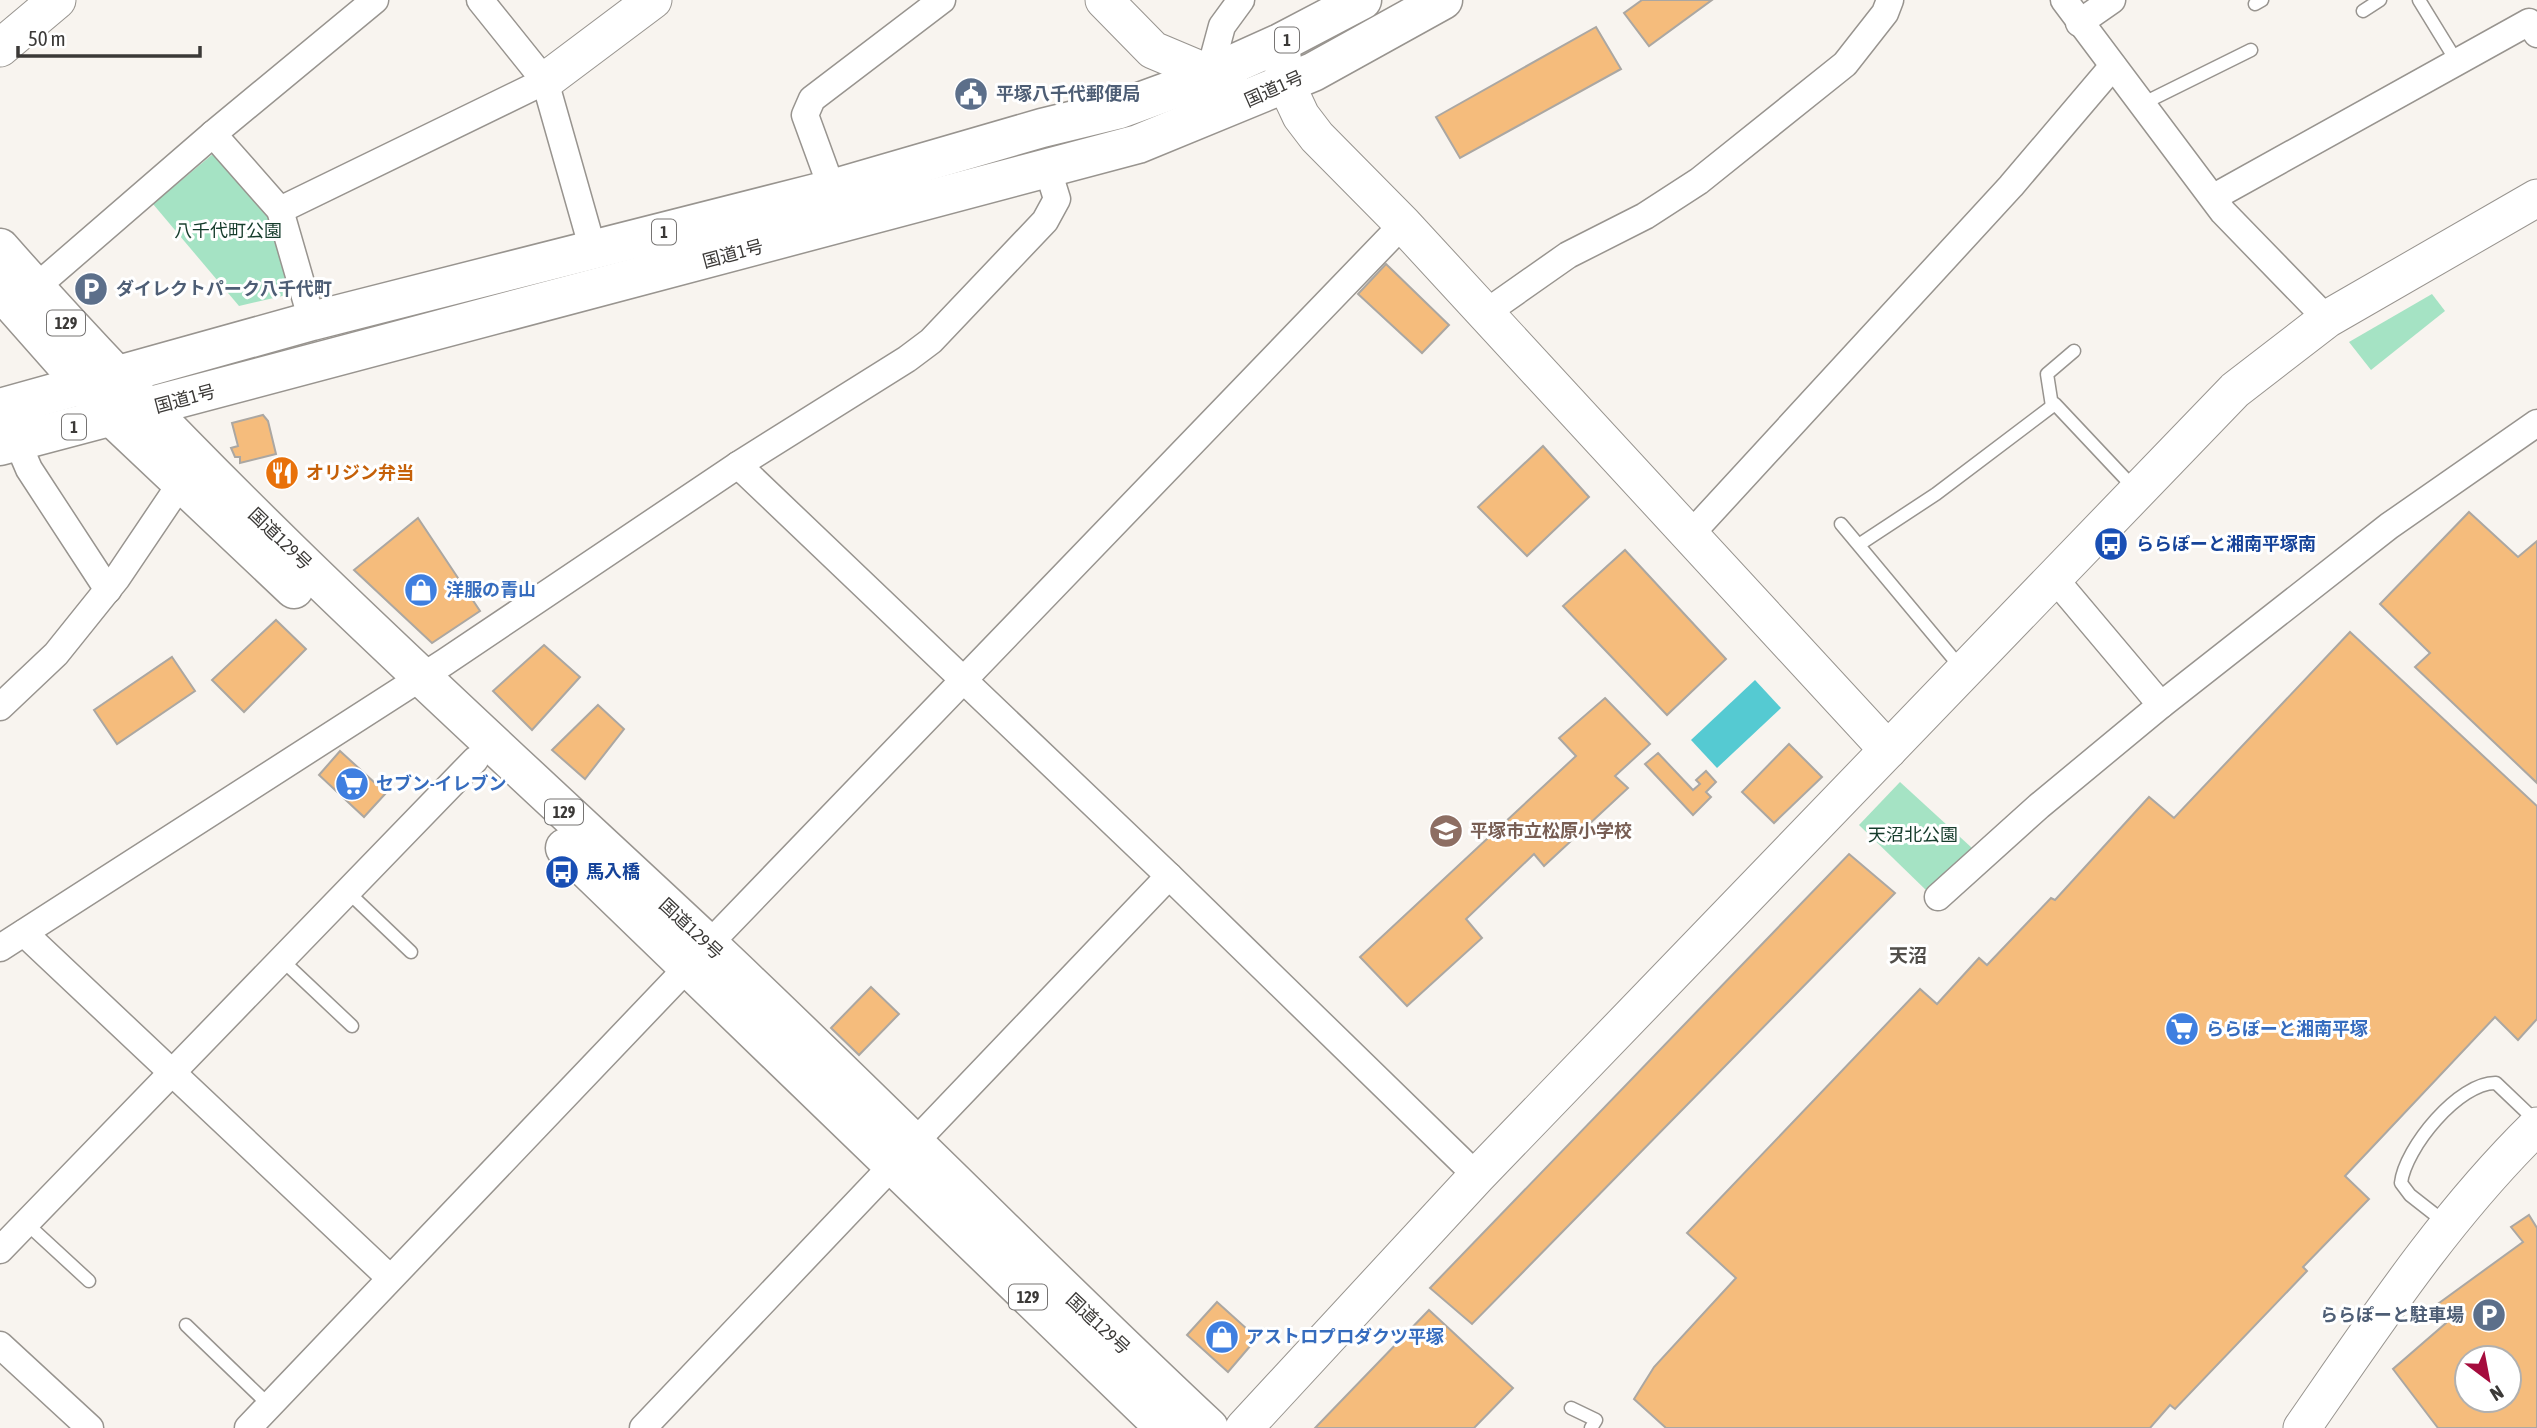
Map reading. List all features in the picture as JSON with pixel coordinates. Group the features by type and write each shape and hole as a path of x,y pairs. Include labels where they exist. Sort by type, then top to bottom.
{"highway":[{"name":"国道1号","path":"8,444 1048,170 1362,0"},
{"name":"国道1号","path":"0,408 312,321 832,189 1042,128 1190,91 1283,98 1443,0"},
{"name":"国道129号","path":"0,247 18,289 130,413 412,683 475,760 698,956"},
{"name":"国道129号","path":"130,413 181,483 412,683 492,745 698,956 904,1154 1165,1428"},
{"name":"国道129号","path":"904,1154 1048,1276 1209,1428"}],"street":[{"path":"18,289 213,134 375,0"},
{"path":"480,0 545,81 593,250"},
{"path":"280,210 545,81 653,0"},
{"path":"832,189 805,115 811,99 942,0"},
{"path":"1104,0 1190,91 1283,98"},
{"path":"1190,91 1222,26 1241,0"},
{"path":"1484,314 1568,255 1645,216 1699,181 1845,64 1885,13 1890,0"},
{"path":"2064,0 2223,212 2327,319"},
{"path":"2079,23 2112,0"},
{"path":"0,48 46,3"},
{"path":"2214,197 2529,22 2537,34"},
{"path":"1280,43 1283,98 1403,224 1888,750"},
{"path":"1689,536 2011,186 2112,66"},
{"path":"213,134 280,210 312,321"},
{"path":"0,948 412,683 738,465 932,341 1045,221 1058,199 1048,170"},
{"path":"1244,1428 1477,1176 2235,390 2327,319 2537,198"},
{"path":"248,1428 1403,224"},
{"path":"1938,897 2039,806 2161,705 2389,526 2537,423"},
{"path":"8,444 29,469 108,590"},
{"path":"738,465 1169,876 1477,1176"},
{"path":"0,707 56,654 108,590 181,483"},
{"path":"2054,578 2161,705"},
{"path":"0,1250 475,760"},
{"path":"643,1428 1169,876"},
{"path":"24,933 390,1278"},
{"path":"2302,1428 2447,1224 2537,1124"},
{"path":"0,1345 90,1428"}],"lane":[{"path":"2363,10 2381,0"},
{"path":"2419,0 2457,62"},
{"path":"2142,104 2252,50"},
{"path":"2052,407 2047,374 2074,351"},
{"path":"1860,544 1936,494 2055,404 2137,492"},
{"path":"1841,524 1965,672"},
{"path":"348,892 411,952"},
{"path":"282,960 352,1026"},
{"path":"2447,1224 2410,1195 2401,1183 2402,1170 2415,1146 2461,1095 2483,1083 2496,1083 2537,1124"},
{"path":"26,1223 89,1281"},
{"path":"186,1325 270,1405"},
{"path":"1571,1409 1596,1420 1591,1428"}],"green space":[{"name":"八千代町公園","path":"214,153 269,216 291,294 239,306 153,204"},
{"path":"2432,294 2445,311 2371,370 2349,342"},
{"name":"天沼北公園","path":"1900,782 1972,848 1929,893 1859,825"}],"water":[{"path":"1755,680 1781,708 1717,768 1691,740"}],"building":[{"path":"1642,0 1712,0 1649,46 1624,13"},
{"path":"1596,27 1621,69 1460,158 1436,117"},
{"path":"1386,264 1449,325 1422,353 1358,294"},
{"path":"263,415 268,421 276,454 240,463 240,457 235,457 231,448 238,446 232,423"},
{"path":"1543,446 1589,497 1527,556 1478,507"},
{"path":"2469,512 2518,557 2537,541 2537,783 2415,667 2430,653 2380,604"},
{"name":"洋服の青山","path":"418,518 480,611 432,643 354,570"},
{"path":"1625,550 1726,659 1667,715 1563,606"},
{"path":"276,620 306,649 244,712 212,680"},
{"name":"ららぽーと湘南平塚","path":"2350,632 2537,806 2537,1019 2518,1040 2495,1017 2345,1176 2369,1199 2303,1267 2307,1271 2175,1409 2170,1405 2150,1428 1666,1428 1634,1399 1654,1367 1736,1278 1687,1233 1920,989 1937,1004 1979,958 1987,965 2051,898 2055,900 2149,797 2174,818"},
{"path":"544,645 580,677 532,730 493,691"},
{"path":"172,657 195,691 117,744 94,710"},
{"path":"1605,698 1650,744 1615,776 1628,788 1544,866 1534,854 1466,919 1482,938 1407,1006 1360,957 1576,756 1559,738"},
{"path":"598,705 624,729 585,779 552,750"},
{"path":"1789,744 1822,777 1774,823 1742,792"},
{"name":"セブン-イレブン","path":"340,751 386,793 364,817 319,775"},
{"path":"1658,753 1693,790 1700,784 1696,780 1706,771 1716,782 1706,792 1711,797 1693,815 1645,764"},
{"path":"1849,854 1895,893 1472,1324 1430,1288"},
{"path":"871,987 899,1014 859,1055 831,1028"},
{"name":"ららぽーと駐車場","path":"2529,1215 2537,1228 2537,1428 2438,1428 2393,1369 2446,1323 2435,1306 2523,1242 2511,1227"},
{"name":"アストロプロダクツ平塚","path":"1217,1302 1257,1338 1228,1372 1187,1335"},
{"path":"1429,1310 1513,1388 1474,1428 1315,1428"}],"place":[{"name":"平塚八千代郵便局","path":"971,94"},
{"name":"ダイレクトパーク八千代町","path":"91,289"},
{"name":"オリジン弁当","path":"282,473"},
{"name":"ららぽーと湘南平塚南","path":"2111,544"},
{"name":"洋服の青山","path":"421,590"},
{"name":"セブン-イレブン","path":"352,784"},
{"name":"平塚市立松原小学校","path":"1446,831"},
{"name":"馬入橋","path":"562,872"},
{"name":"ららぽーと湘南平塚","path":"2182,1029"},
{"name":"ららぽーと駐車場","path":"2489,1315"},
{"name":"アストロプロダクツ平塚","path":"1222,1337"}],"district":[{"name":"天沼","path":"1908,955"}]}
